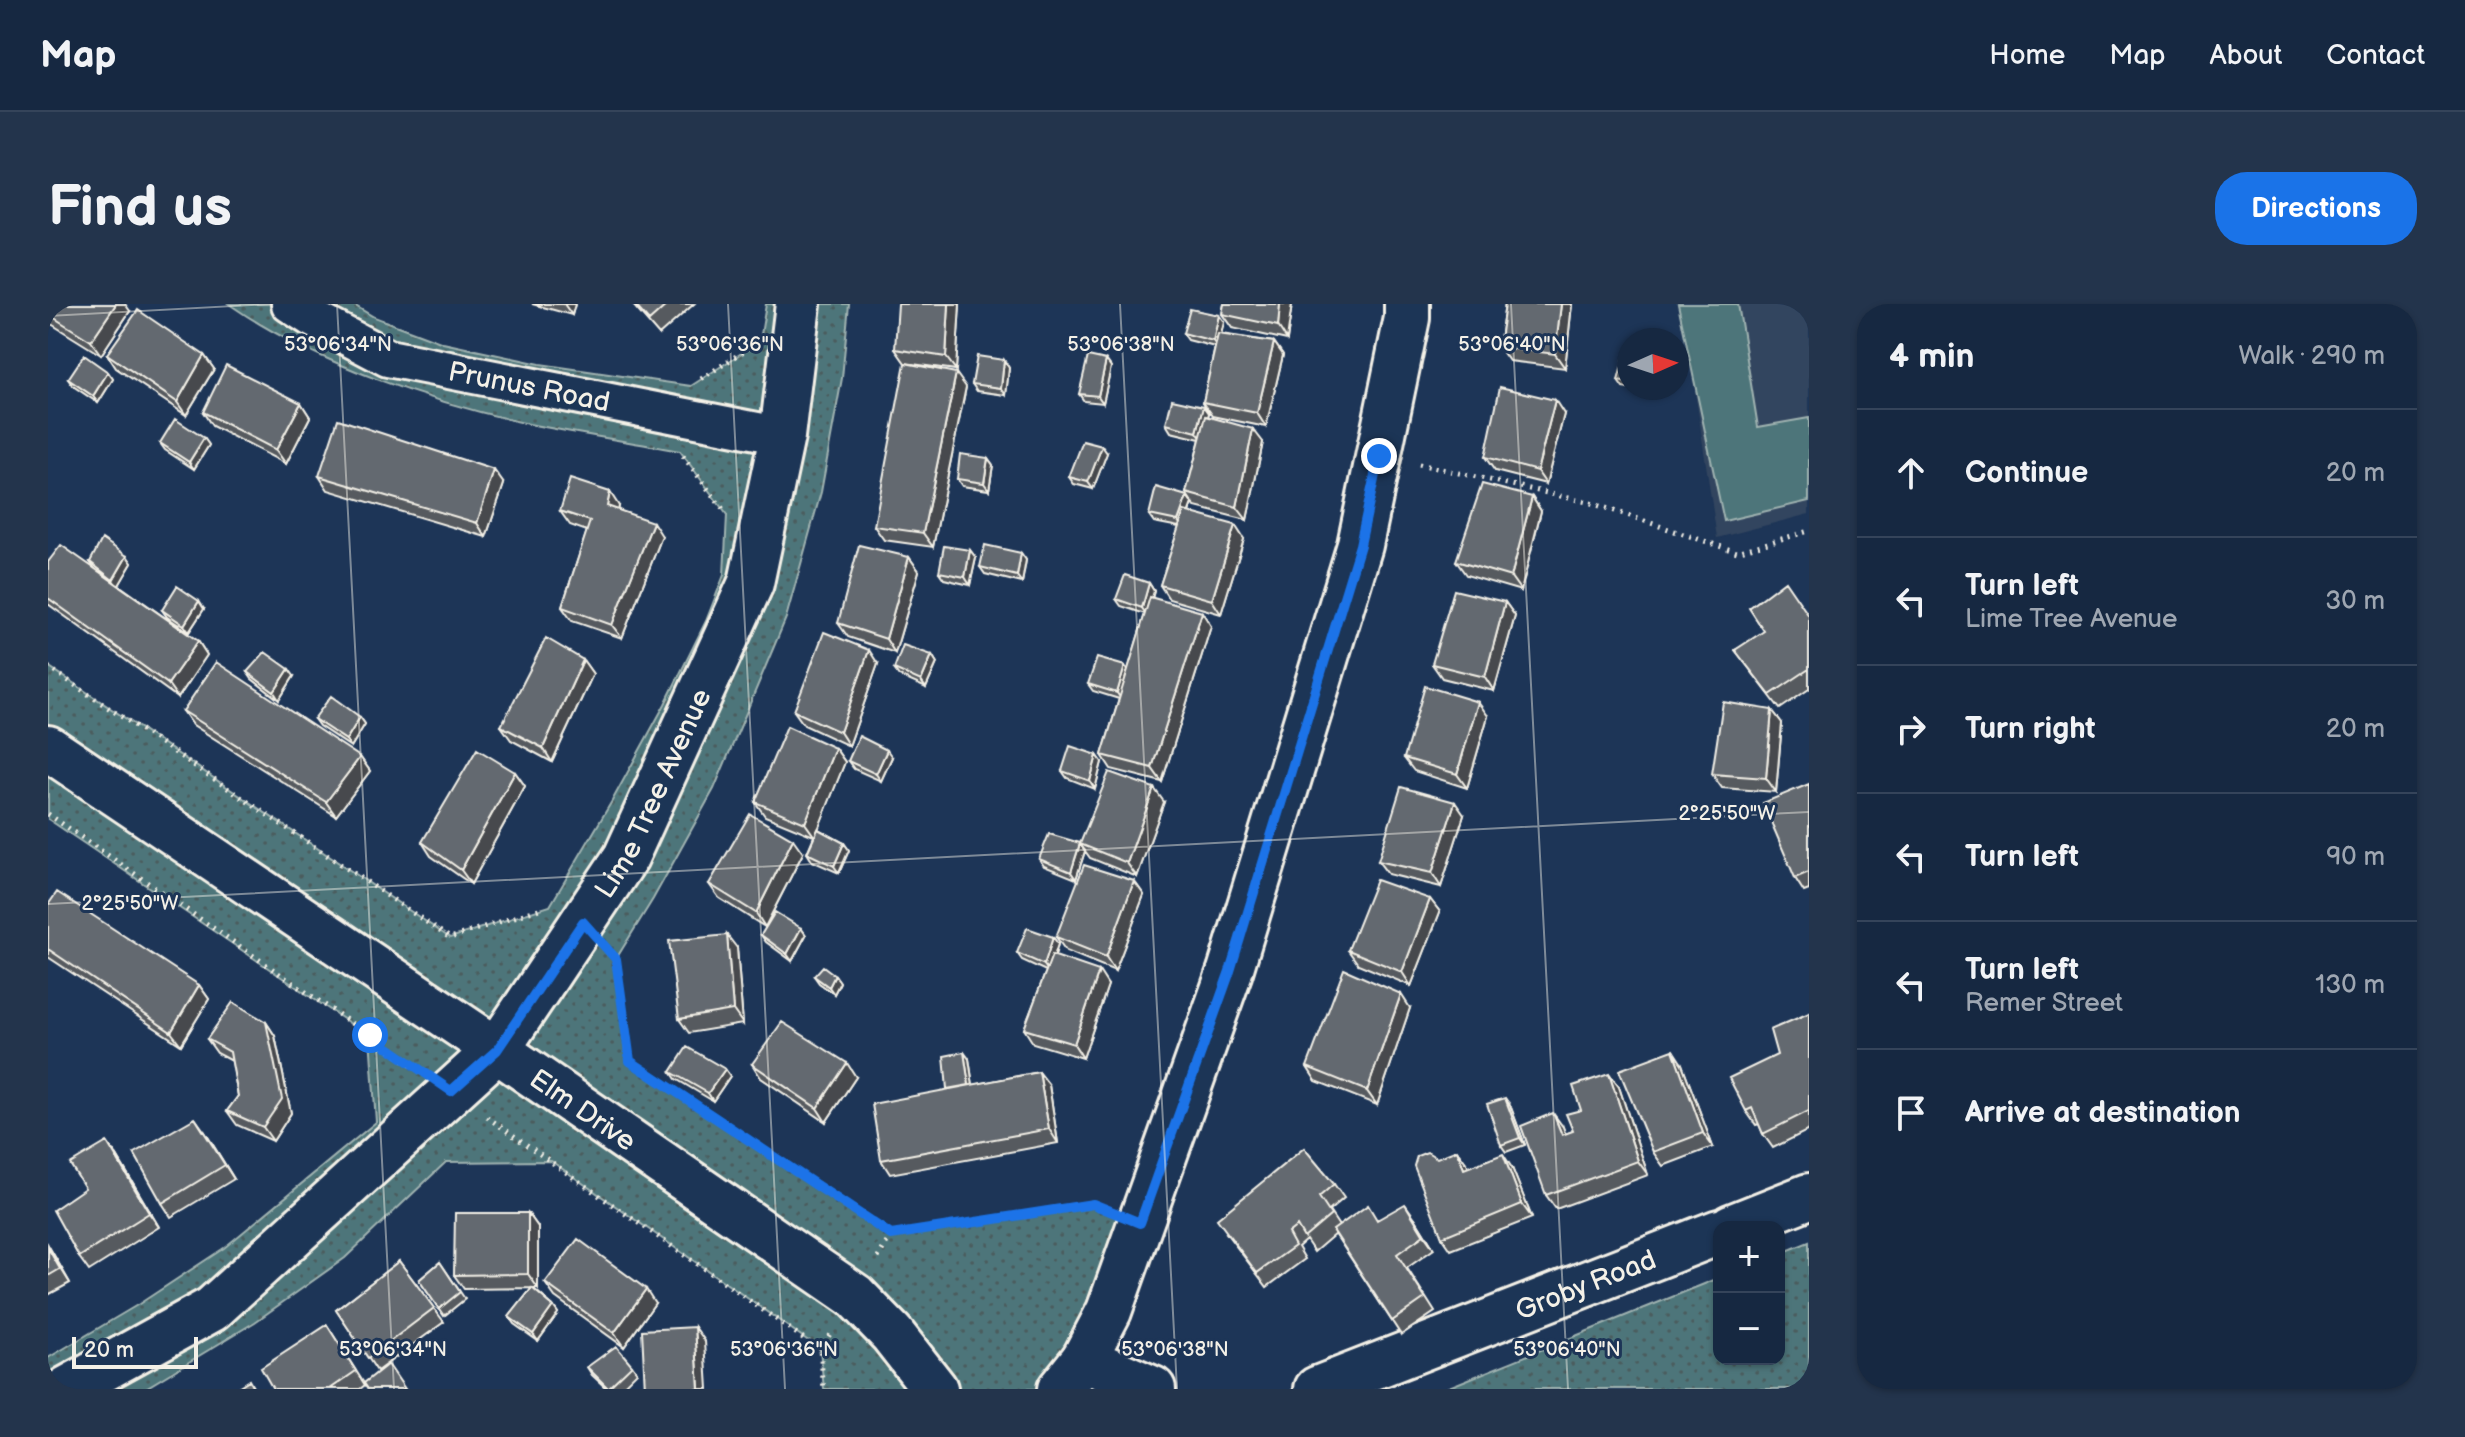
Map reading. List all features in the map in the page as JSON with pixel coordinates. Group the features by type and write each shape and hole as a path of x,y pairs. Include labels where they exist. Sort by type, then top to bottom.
{"street":[{"name":"Prunus Road","path":"290,304 388,358 782,436"},
{"name":"Lime Tree Avenue","path":"67,1389 212,1309 497,1050 626,857 751,583 782,436 798,304"},
{"path":"1153,1389 1072,1374 1109,1311 1230,971 1360,545 1407,318 1407,304"},
{"name":"Elm Drive","path":"48,748 855,1296 892,1334 935,1389"},
{"path":"1746,1221 1809,1196"},
{"name":"Groby Road","path":"1317,1389 1713,1234"}],"path":[{"path":"1379,456 1591,503 1737,552 1809,531"},
{"path":"48,667 450,938 550,906 583,922 616,959 630,1061 891,1235 1093,1204 1140,1223"},
{"path":"48,814 820,1350 824,1389"}],"shaded area":[{"path":"1682,304 1809,304 1809,514 1717,538 1689,351 1689,328 1686,328"}],"green space":[{"path":"229,304 352,304 374,317 443,343 540,364 691,386 760,341 766,304 849,304 842,378 821,492 786,618 714,789 616,959 630,1061 891,1235 1093,1204 1140,1223 1060,1389 824,1389 820,1349 551,1161 446,1162 345,1258 255,1322 144,1389 48,1389 48,1358 139,1304 224,1248 376,1122 370,1037 48,819 48,666 450,938 550,906 665,704 706,621 724,575 727,515 680,451 529,424 413,392 297,345"},
{"path":"1678,304 1738,304 1758,427 1809,418 1809,501 1724,521 1689,356 1689,328 1683,328"},
{"path":"1809,1242 1809,1389 1444,1389 1713,1280 1713,1365 1785,1365 1785,1252"}],"building":[{"path":"48,304 116,304 91,341 48,314"},
{"path":"634,304 668,304 649,321"},
{"path":"898,304 949,304 946,357 895,349"},
{"path":"1224,304 1280,304 1278,326 1222,314"},
{"path":"1505,304 1561,304 1555,354 1499,347"},
{"path":"1190,309 1219,315 1213,341 1183,333"},
{"path":"138,310 204,355 177,402 107,354"},
{"path":"1218,334 1274,342 1257,413 1203,402"},
{"path":"84,355 108,372 93,396 68,379"},
{"path":"977,356 1004,360 1001,388 972,384"},
{"path":"1088,356 1106,360 1098,396 1079,394"},
{"path":"905,363 956,373 923,533 874,526"},
{"path":"226,365 301,403 276,450 203,412"},
{"path":"1500,387 1555,400 1537,471 1485,457"},
{"path":"1172,399 1204,406 1197,432 1166,424"},
{"path":"1206,416 1253,429 1237,507 1186,493"},
{"path":"175,419 204,438 189,462 160,443"},
{"path":"338,419 494,470 477,523 319,476"},
{"path":"1083,441 1102,446 1088,482 1069,477"},
{"path":"960,454 988,458 984,483 957,479"},
{"path":"570,479 610,492 607,506 653,522 612,625 562,607 590,521 560,511"},
{"path":"1482,484 1532,497 1511,577 1456,561"},
{"path":"1156,487 1187,496 1178,521 1149,515"},
{"path":"1184,511 1235,525 1212,600 1160,585"},
{"path":"102,539 127,556 113,580 90,562"},
{"path":"61,545 198,641 168,684 48,598 48,562"},
{"path":"859,545 909,557 886,639 838,623"},
{"path":"985,545 1021,553 1017,576 980,567"},
{"path":"944,546 970,550 965,577 939,572"},
{"path":"1125,575 1149,583 1142,608 1116,599"},
{"path":"1785,581 1809,616 1809,669 1770,695 1735,650 1764,631 1749,608"},
{"path":"177,586 199,601 184,625 162,610"},
{"path":"1454,590 1505,602 1485,677 1432,664"},
{"path":"1150,597 1202,612 1152,768 1102,755"},
{"path":"824,632 869,650 840,732 794,711"},
{"path":"546,638 583,660 543,748 501,726"},
{"path":"903,645 932,655 921,681 894,669"},
{"path":"265,652 289,669 274,692 247,672"},
{"path":"1097,658 1125,666 1117,693 1088,684"},
{"path":"216,662 360,757 326,802 183,711"},
{"path":"1425,686 1478,702 1457,774 1404,758"},
{"path":"331,696 360,717 346,740 314,719"},
{"path":"1723,702 1772,710 1766,778 1712,774"},
{"path":"787,726 835,748 805,823 755,802"},
{"path":"859,736 887,750 876,774 848,761"},
{"path":"1070,746 1097,755 1090,781 1062,771"},
{"path":"477,749 515,772 461,870 422,842"},
{"path":"1109,772 1154,788 1127,863 1080,844"},
{"path":"1809,784 1809,872 1795,878 1763,803"},
{"path":"1401,787 1455,802 1432,873 1378,861"},
{"path":"750,814 793,839 756,913 709,884"},
{"path":"818,829 844,843 834,866 807,853"},
{"path":"1049,834 1080,843 1071,872 1039,859"},
{"path":"1084,865 1134,881 1106,957 1056,937"},
{"path":"1376,880 1430,899 1402,972 1348,950"},
{"path":"57,892 199,985 171,1032 48,949 48,905"},
{"path":"775,912 801,928 787,954 761,935"},
{"path":"1027,928 1053,937 1044,965 1017,953"},
{"path":"727,935 733,1010 679,1019 669,941"},
{"path":"1052,955 1099,971 1074,1044 1024,1029"},
{"path":"823,966 835,975 829,987 814,976"},
{"path":"1344,969 1401,994 1367,1091 1307,1067"},
{"path":"233,1002 266,1022 282,1099 263,1127 227,1111 238,1096 230,1052 207,1039"},
{"path":"1809,1013 1809,1111 1763,1134 1752,1108 1746,1111 1729,1078 1777,1055 1770,1030"},
{"path":"782,1022 847,1063 817,1108 752,1064"},
{"path":"687,1047 725,1069 708,1093 671,1072"},
{"path":"1673,1050 1703,1133 1653,1152 1619,1070"},
{"path":"964,1052 969,1085 947,1089 944,1056"},
{"path":"1039,1072 1049,1129 881,1160 872,1104"},
{"path":"1609,1074 1638,1161 1546,1195 1521,1126 1553,1113 1562,1135 1573,1131 1566,1114 1581,1110 1573,1086"},
{"path":"1505,1098 1520,1138 1501,1145 1487,1104"},
{"path":"195,1118 225,1165 162,1203 134,1153"},
{"path":"107,1142 149,1213 79,1257 53,1210 85,1188 70,1164"},
{"path":"1304,1148 1334,1184 1319,1197 1331,1215 1304,1238 1297,1226 1288,1233 1295,1246 1257,1273 1217,1219"},
{"path":"1457,1150 1464,1169 1503,1154 1522,1204 1442,1237 1414,1166 1417,1156 1427,1152 1437,1158"},
{"path":"1405,1204 1424,1235 1397,1254 1425,1298 1392,1321 1333,1230 1368,1205 1377,1220"},
{"path":"455,1213 528,1213 528,1274 454,1275"},
{"path":"578,1239 646,1289 614,1333 545,1283"},
{"path":"48,1248 60,1269 48,1276"},
{"path":"399,1261 434,1308 368,1358 336,1310"},
{"path":"440,1262 460,1292 439,1309 419,1280"},
{"path":"532,1288 553,1306 533,1334 509,1317"},
{"path":"327,1325 356,1371 330,1389 273,1389 261,1368"},
{"path":"695,1327 699,1389 645,1389 642,1330"},
{"path":"616,1346 632,1365 608,1388 587,1367"},
{"path":"388,1364 405,1389 368,1389 364,1383"},
{"path":"249,1380 254,1389 235,1389"}],"route":[{"path":"370,1035 451,1091 497,1050 583,922 616,959 630,1061 891,1235 1093,1204 1140,1223 1230,971 1360,545 1379,456"}]}
